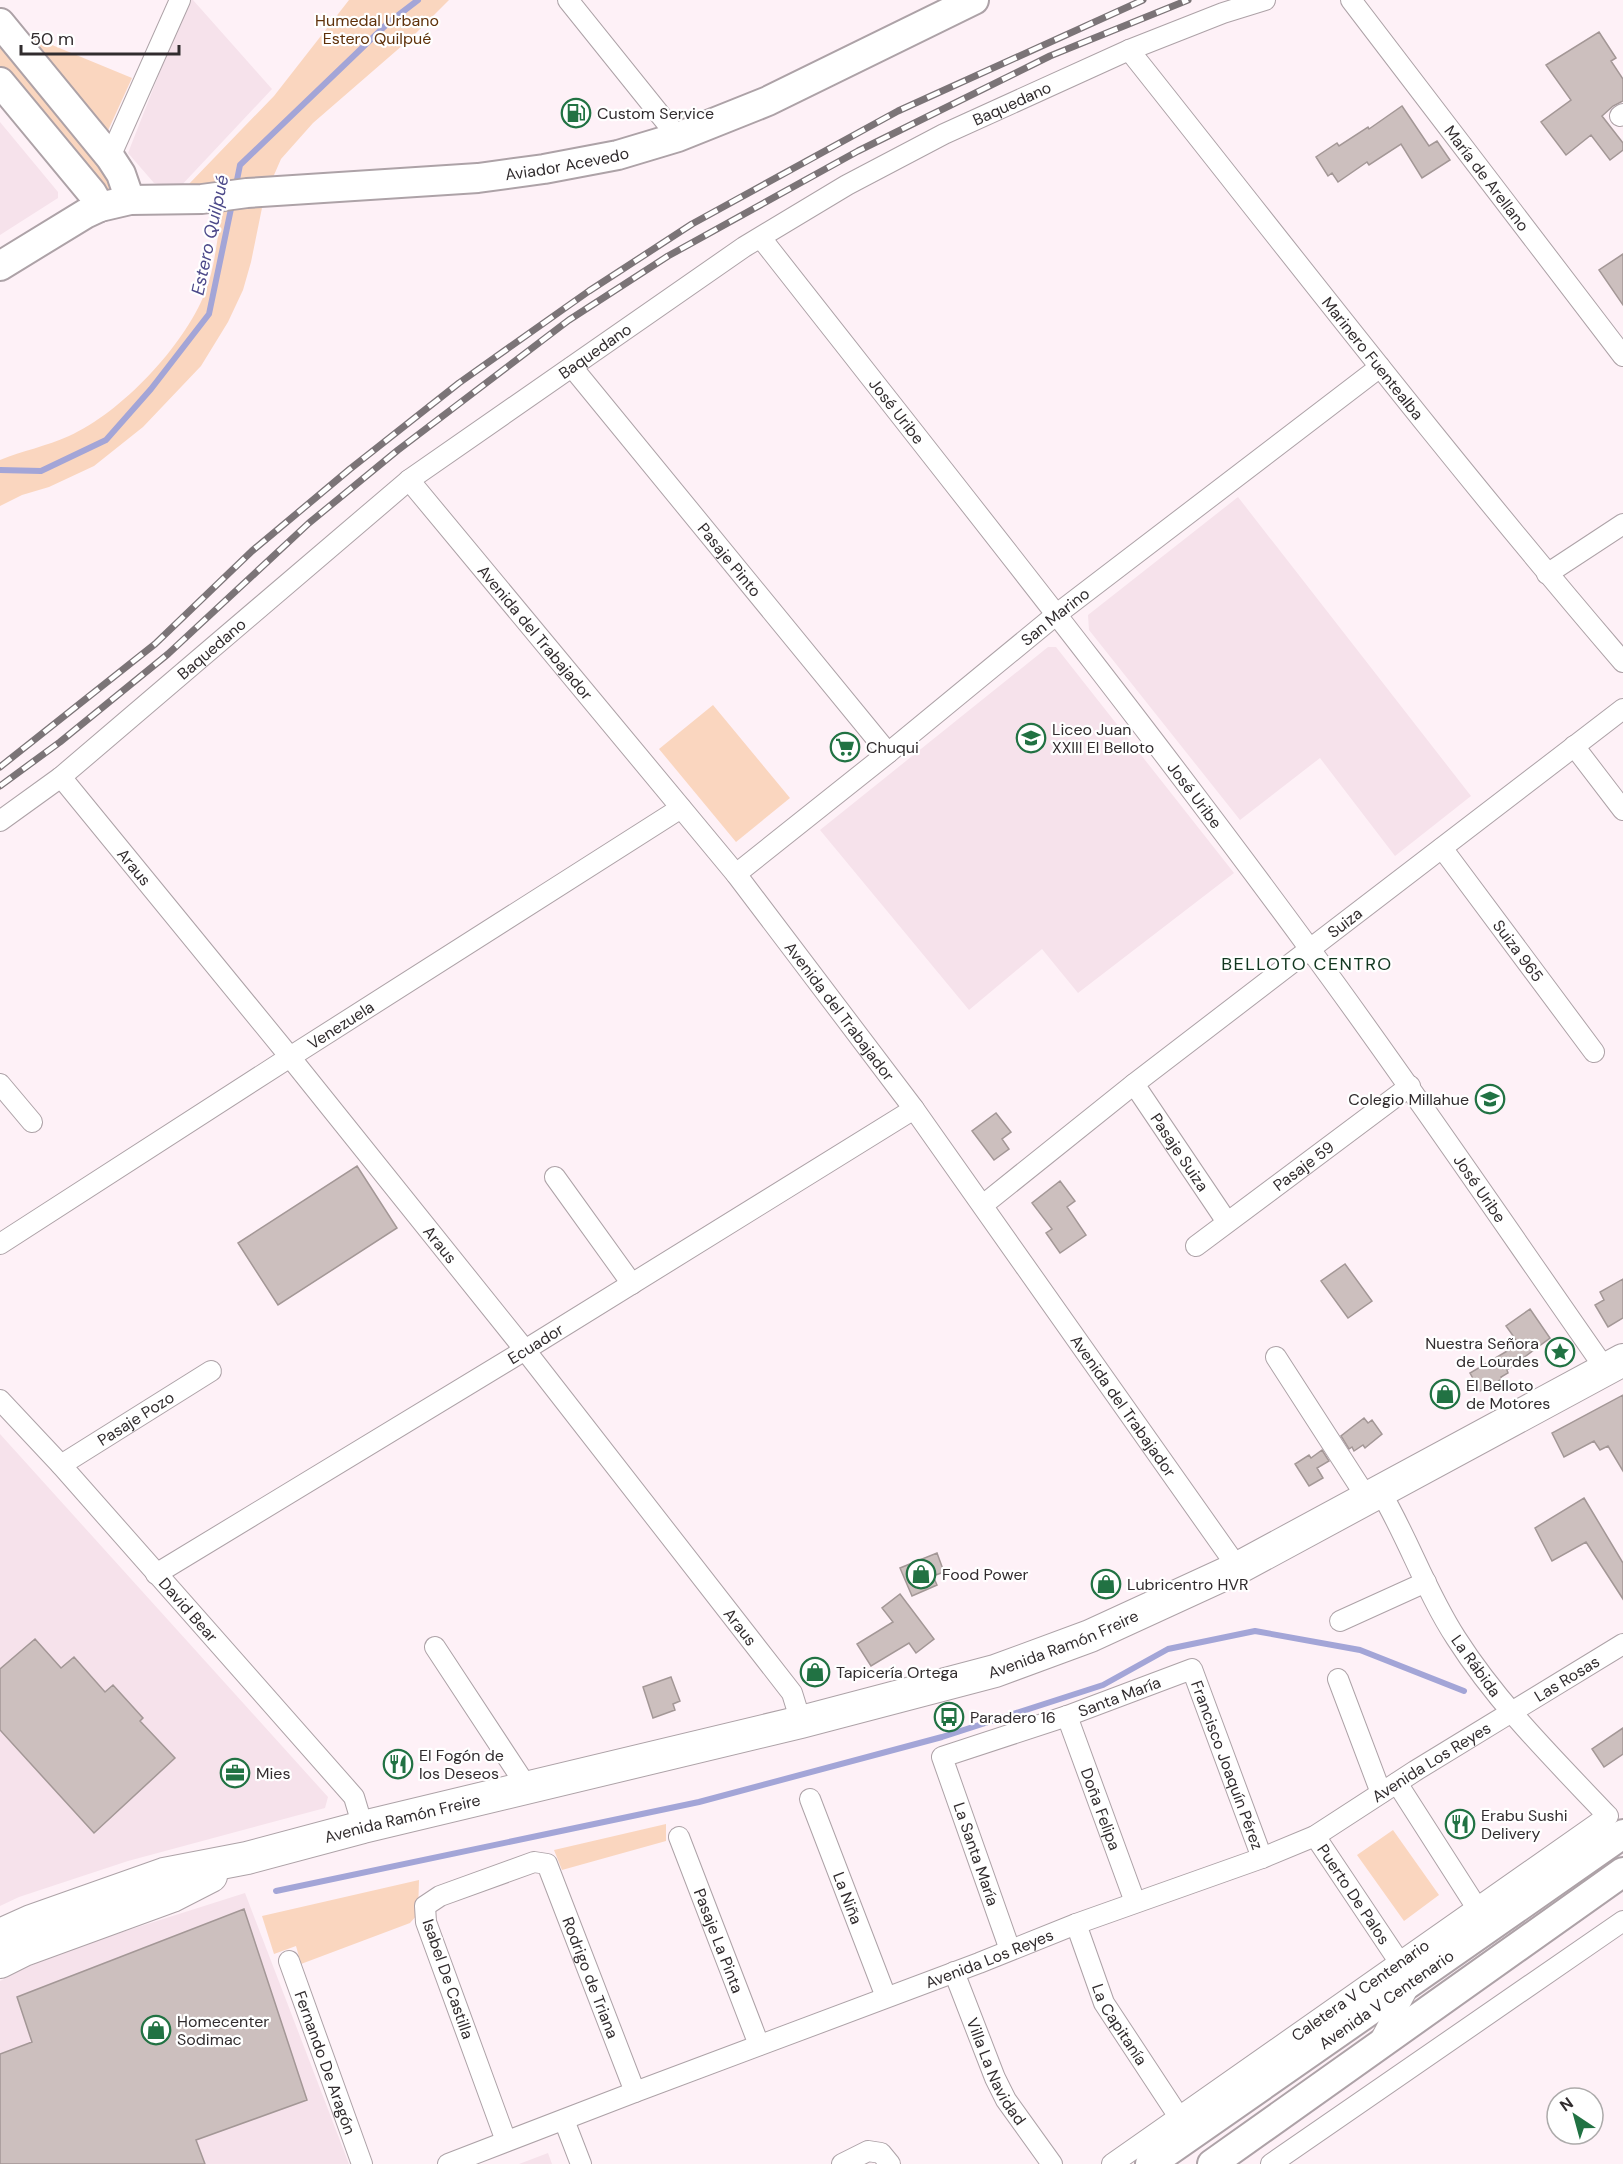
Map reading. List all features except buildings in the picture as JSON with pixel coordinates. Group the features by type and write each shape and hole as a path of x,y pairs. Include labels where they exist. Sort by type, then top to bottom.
{"main road":[{"name":"Aviador Acevedo","path":"0,266 85,214 100,207 130,200 202,199 247,193 500,175 618,155 678,137 768,101 974,0"},
{"path":"0,23 110,157 121,174 130,200"},
{"path":"0,82 86,186 100,207"},
{"name":"Avenida Ramón Freire","path":"0,1935 31,1921 164,1874 247,1858 363,1827 801,1722 995,1671 1090,1636 1238,1568 1614,1365"},
{"name":"Avenida V Centenario","path":"1150,2164 1405,1972 1616,1825"},
{"name":"Avenida Ramón Freire","path":"0,1962 24,1950 172,1896 247,1858"},
{"name":"Avenida V Centenario","path":"1212,2164 1623,1872"}],"street":[{"path":"110,157 180,0"},
{"path":"568,0 678,137"},
{"name":"Baquedano","path":"0,821 61,777 409,480 744,247 847,185 944,134 1129,50 1223,13 1265,0"},
{"name":"María de Arellano","path":"1351,0 1623,357"},
{"name":"Marinero Fuentealba","path":"1129,50 1380,367 1547,573 1623,662"},
{"name":"José Uribe","path":"761,238 1057,614 1309,948 1614,1365"},
{"name":"Pasaje Pinto","path":"572,367 888,753"},
{"name":"San Marino","path":"736,874 1057,614 1380,367"},
{"name":"Avenida del Trabajador","path":"409,480 736,874 914,1109 1238,1568"},
{"path":"1547,573 1623,524"},
{"name":"Suiza","path":"983,1205 1309,948 1623,709"},
{"path":"1574,746 1623,810"},
{"name":"Araus","path":"61,777 525,1350 792,1693 801,1722"},
{"name":"Venezuela","path":"0,1244 681,808"},
{"name":"Suiza 965","path":"1442,848 1594,1052"},
{"path":"0,1084 32,1122"},
{"name":"Pasaje Suiza","path":"1134,1084 1227,1222"},
{"name":"Pasaje 59","path":"1196,1246 1410,1086"},
{"name":"Ecuador","path":"156,1574 525,1350 914,1109"},
{"path":"555,1177 632,1284"},
{"name":"La Rábida","path":"1276,1357 1373,1495 1396,1518 1441,1613 1456,1639 1511,1713 1616,1825"},
{"name":"Pasaje Pozo","path":"61,1465 211,1371"},
{"name":"David Bear","path":"0,1400 61,1465 354,1797 363,1827"},
{"path":"1340,1621 1426,1582"},
{"name":"Las Rosas","path":"1511,1713 1623,1644"},
{"path":"435,1647 527,1787"},
{"name":"Santa María","path":"942,1757 1067,1716 1192,1670"},
{"name":"Francisco Joaquín Pérez","path":"1192,1670 1262,1858"},
{"path":"1338,1679 1389,1788 1477,1908"},
{"name":"Avenida Los Reyes","path":"448,2164 1076,1924 1262,1858 1315,1836 1511,1713"},
{"name":"Doña Felipa","path":"1067,1716 1135,1902"},
{"name":"La Santa María","path":"942,1757 1010,1950"},
{"name":"La Niña","path":"810,1799 886,1997"},
{"name":"Caletera V Centenario","path":"1112,2164 1179,2117 1405,1972 1477,1908 1616,1825"},
{"name":"Puerto De Palos","path":"1315,1836 1405,1972"},
{"name":"Pasaje La Pinta","path":"679,1837 759,2045"},
{"name":"Isabel De Castilla","path":"506,2141 426,1922 425,1906 440,1896 534,1862 547,1864"},
{"name":"Rodrigo de Triana","path":"547,1864 635,2092"},
{"path":"1271,2164 1623,1922"},
{"name":"La Capitanía","path":"1076,1924 1104,2003 1179,2117"},
{"name":"Fernando De Aragón","path":"289,1961 362,2164"},
{"name":"Villa La Navidad","path":"954,1972 994,2078 1006,2100 1052,2164"},
{"path":"1376,2048 1405,1972"},
{"path":"564,2120 580,2164"},
{"path":"842,2164 868,2151 886,2158"}],"shaded area":[{"path":"188,0 193,0 272,89 178,189 154,183 128,153"},
{"path":"0,122 58,192 58,198 0,235"},
{"path":"1238,497 1471,796 1395,856 1320,758 1240,820 1089,630 1088,615"},
{"name":"Liceo Juan XXIII El Belloto","path":"1048,647 1056,647 1234,873 1078,993 1042,949 969,1010 820,830"},
{"path":"0,1434 328,1797 325,1808 128,1861 19,1897 0,1906"},
{"name":"Homecenter Sodimac","path":"245,1893 349,2164 0,2164 0,1981 56,1953"},
{"path":"548,2153 552,2164 519,2164"}],"green space":[{"name":"Humedal Urbano Estero Quilpué","path":"349,0 449,0 411,38 313,123 281,159 264,198 243,290 228,322 201,366 143,427 94,466 0,506 0,460 61,440 110,411 149,376 182,335 195,314 210,279 230,181 187,186 274,96"},
{"path":"23,33 132,78 106,135"},
{"path":"0,39 112,175 112,190 96,186 0,70"},
{"path":"713,705 790,798 736,842 659,749"},
{"path":"666,1824 666,1841 562,1870 554,1850"},
{"path":"1393,1830 1439,1895 1404,1921 1357,1855"},
{"path":"419,1880 418,1914 410,1923 301,1964 296,1946 274,1954 262,1916"}],"waterway":[{"name":"Estero Quilpué","path":"236,185 240,165 388,23 418,0"},
{"name":"Estero Quilpué","path":"0,470 41,471 106,440 151,389 209,314 232,204"},
{"path":"276,1891 699,1802 942,1737 1103,1685 1168,1649 1255,1631 1360,1650 1464,1691"}],"railway":[{"path":"0,767 155,644 252,551 350,469 459,383 589,291 692,224 898,111 1143,0"},
{"path":"0,786 60,742 168,654 309,523 398,450 569,320 668,256 858,151 1050,56 1188,0"}],"place":[{"name":"Custom Service","path":"576,113"},
{"name":"Liceo Juan XXIII El Belloto","path":"1031,738"},
{"name":"Chuqui","path":"845,747"},
{"name":"Colegio Millahue","path":"1490,1099"},
{"name":"Nuestra Señora de Lourdes","path":"1560,1352"},
{"name":"El Belloto de Motores","path":"1445,1394"},
{"name":"Food Power","path":"921,1574"},
{"name":"Lubricentro HVR","path":"1106,1584"},
{"name":"Tapicería Ortega","path":"815,1672"},
{"name":"Paradero 16","path":"949,1717"},
{"name":"El Fogón de los Deseos","path":"398,1764"},
{"name":"Mies","path":"235,1773"},
{"name":"Erabu Sushi Delivery","path":"1460,1824"},
{"name":"Homecenter Sodimac","path":"156,2030"}],"district":[{"name":"BELLOTO CENTRO","path":"1307,964"}]}
